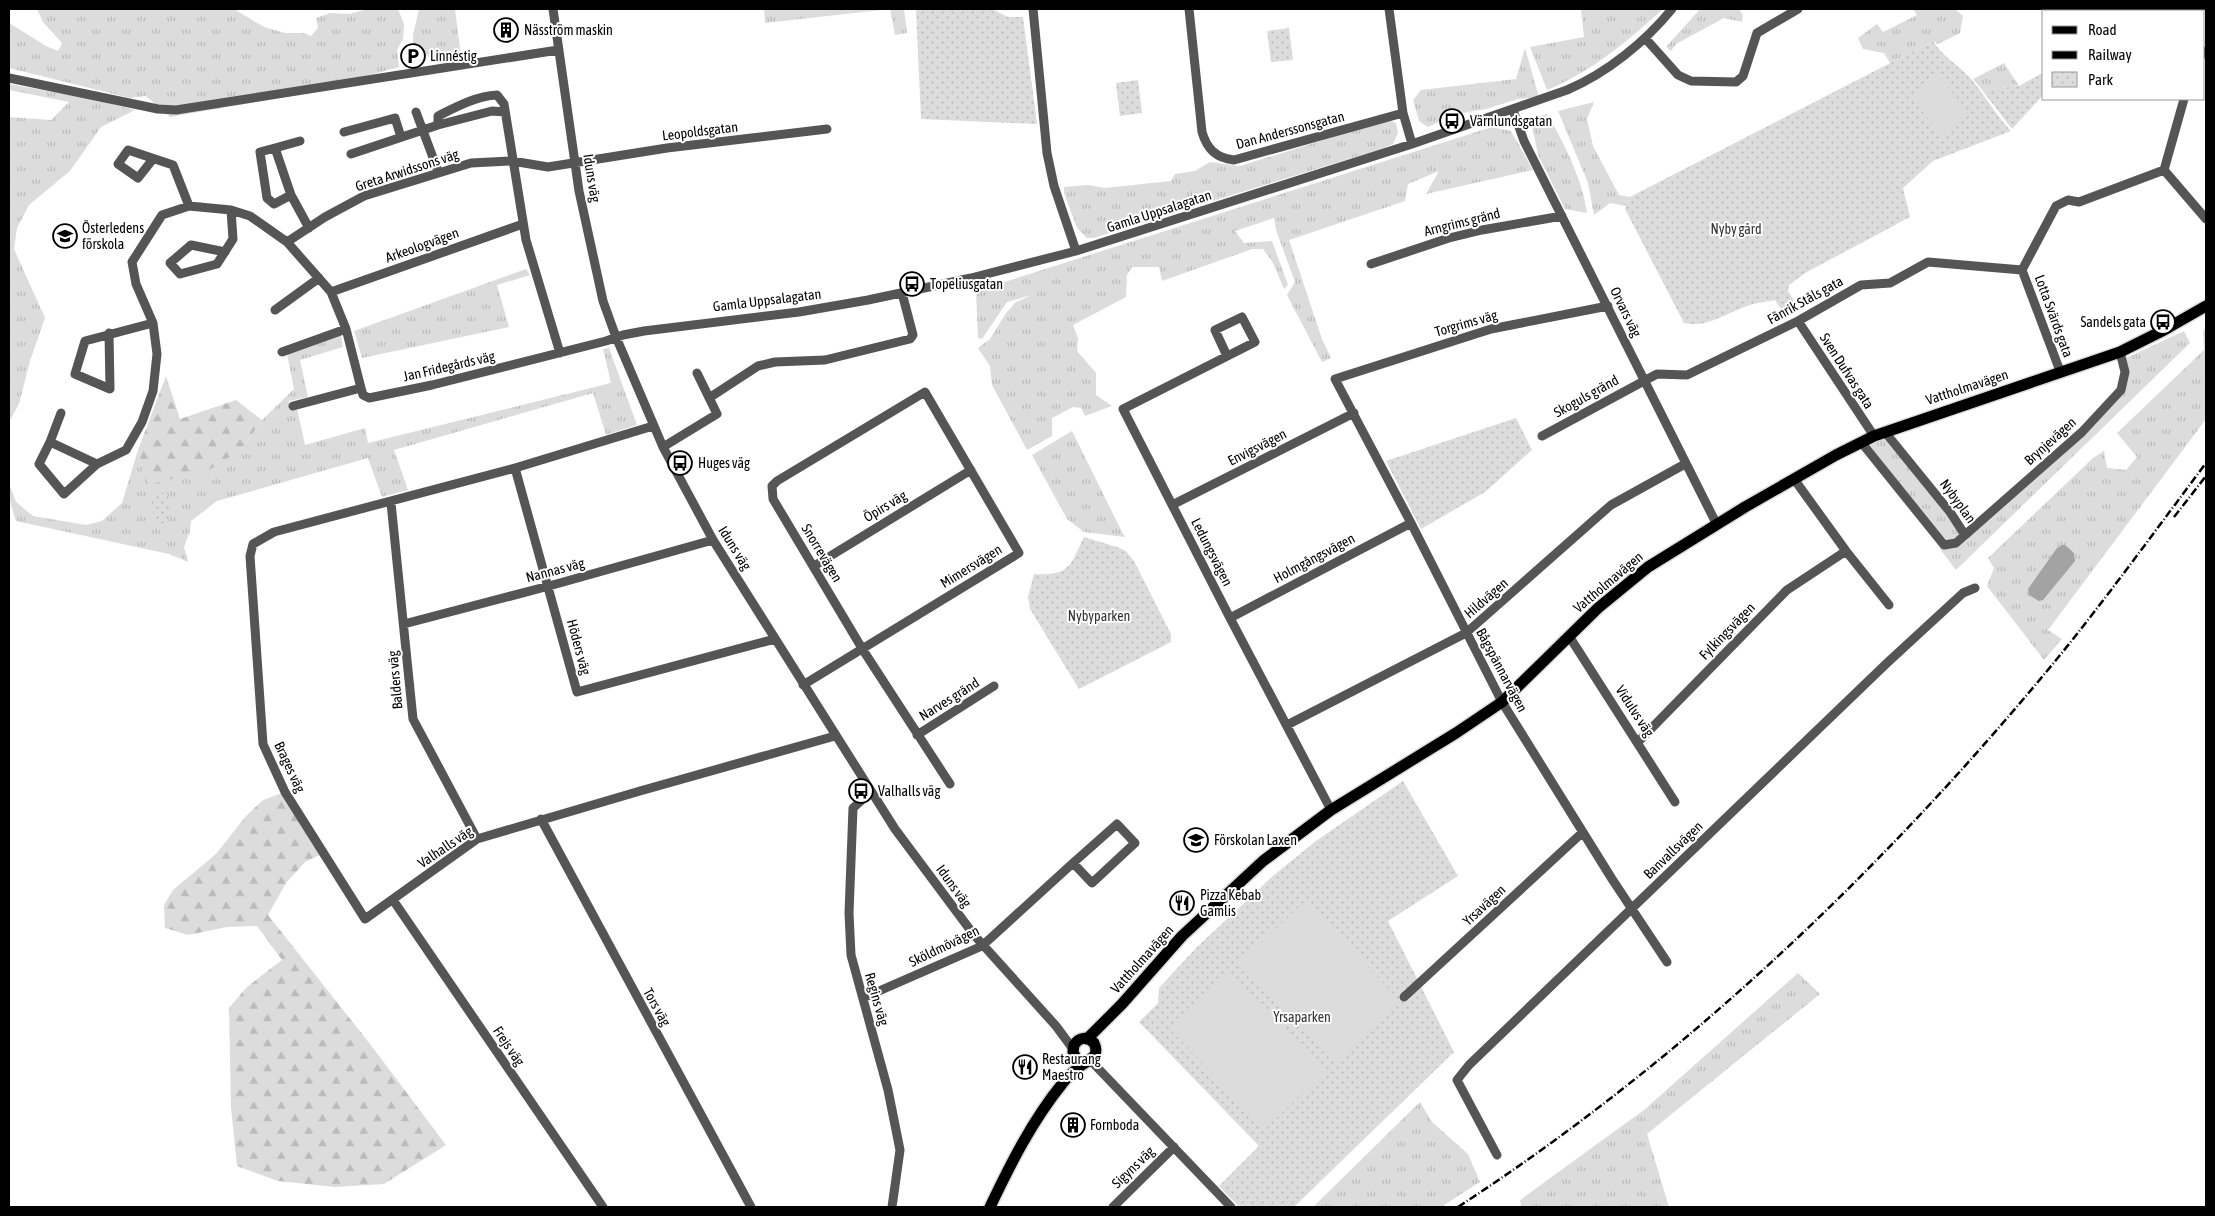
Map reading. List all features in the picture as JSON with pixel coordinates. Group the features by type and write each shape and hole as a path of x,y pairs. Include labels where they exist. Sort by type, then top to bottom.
{"main road":[{"name":"Vattholmavägen","path":"990,1207 1013,1159 1063,1082 1078,1045 1114,1013 1182,936 1264,861 1331,810 1456,733 1502,702 1598,608 1648,567 1794,479 1880,433 2120,352 2206,306"},
{"name":"Vattholmavägen","path":"1096,1048 1114,1013"},
{"path":"1092,1041 1096,1048 1095,1056 1089,1061 1077,1060 1078,1045 1092,1041"},
{"name":"Vattholmavägen","path":"1063,1082 1089,1061"}],"street":[{"name":"Iduns väg","path":"553,9 589,244 603,301 616,337 663,447 713,540 895,829 982,946 1056,1026 1078,1045"},
{"path":"1033,9 1047,153 1057,194 1076,251"},
{"name":"Dan Anderssonsgatan","path":"1189,9 1202,132 1212,152 1224,159 1234,160 1402,113"},
{"path":"1389,9 1402,113 1412,144"},
{"name":"Gamla Uppsalagatan","path":"616,337 699,323 799,312 902,293 972,278 1076,251 1412,144 1512,110 1582,83 1645,38 1672,9"},
{"path":"1645,38 1678,75 1691,80 1736,82 1743,76 1758,33 1798,9"},
{"path":"9,78 149,107 176,110 558,50"},
{"path":"438,125 438,116 459,105 488,95 497,95 504,104 523,224 532,262 560,353"},
{"path":"2164,170 2184,100"},
{"name":"Orvars väg","path":"1512,110 1524,141 1717,525"},
{"path":"351,154 438,125 492,111 505,112"},
{"path":"416,112 438,172"},
{"path":"344,132 395,118 401,137"},
{"name":"Leopoldsgatan","path":"576,163 667,148 827,130"},
{"path":"291,195 274,204 268,198 260,152 300,141"},
{"path":"275,148 291,195 309,228"},
{"path":"153,159 173,165 189,206"},
{"name":"Greta Arwidssons väg","path":"287,242 364,196 438,172 471,163 512,161 548,167 576,163"},
{"path":"2164,170 2206,219"},
{"path":"2022,270 2056,206 2068,200 2079,202 2164,170"},
{"path":"61,414 39,464 64,494 97,464 126,450 142,422 153,391 157,354 152,323 136,284 132,262 162,215 189,206 231,210 250,216 287,242 331,292 346,329 361,388 293,406"},
{"path":"225,252 191,245 170,263 180,274 217,264 225,252 233,239 231,210"},
{"name":"Arngrims gränd","path":"1371,264 1449,238 1482,230 1562,216"},
{"name":"Arkeologvägen","path":"331,292 523,224"},
{"name":"Fänrik Ståls gata","path":"1644,380 1657,374 1687,376 1798,321 1861,285 1890,283 1928,262 2022,270"},
{"name":"Lotta Svärds gata","path":"2022,270 2060,371"},
{"path":"275,310 319,278"},
{"path":"709,398 758,366 774,362 825,360 910,339 913,335 902,293"},
{"name":"Torgrims väg","path":"1335,379 1491,328 1608,306"},
{"name":"Ledungsvägen","path":"1228,356 1215,330 1242,317 1255,342 1228,356 1123,409 1331,810"},
{"name":"Sven Dufvas gata","path":"1798,321 1880,433"},
{"path":"109,333 110,389 75,374 85,341 109,333 152,323"},
{"path":"282,352 346,329"},
{"name":"Jan Fridegårds väg","path":"361,388 364,395 369,398 432,385 616,337"},
{"name":"Brynjevägen","path":"1966,535 2082,432 2121,390 2125,372 2120,352"},
{"path":"663,447 717,414 697,373"},
{"name":"Bågspännarvägen","path":"1335,379 1502,702 1666,962"},
{"name":"Skoguls gränd","path":"1542,436 1644,380"},
{"name":"Mimersvägen","path":"803,685 1019,553 925,392"},
{"name":"Snorrevägen","path":"925,392 777,481 772,486 773,499 863,650 950,784"},
{"name":"Envigsvägen","path":"1172,505 1354,413"},
{"path":"391,502 515,468 653,426"},
{"name":"Nybyplan","path":"1861,442 1944,545 1956,543 1966,535 1945,505 1880,433"},
{"path":"50,442 97,464"},
{"name":"Hildvägen","path":"1287,726 1466,633 1612,505 1686,464"},
{"name":"Höders väg","path":"515,468 577,692 775,640"},
{"name":"Öpirs väg","path":"814,566 971,470"},
{"path":"1794,479 1846,552 1889,605"},
{"name":"Brages väg","path":"391,502 274,532 253,544 250,556 263,744 285,792 365,918 392,900"},
{"name":"Balders väg","path":"391,502 412,719 478,839"},
{"name":"Holmgångsvägen","path":"1230,618 1411,523"},
{"name":"Nannas väg","path":"404,624 713,540"},
{"name":"Fylkingsvägen","path":"1638,742 1787,590 1846,552"},
{"name":"Banvallsvägen","path":"1452,1089 1469,1065 1632,908 1887,664 1963,593 1974,588"},
{"name":"Vidulvs väg","path":"1569,636 1675,802"},
{"name":"Narves gränd","path":"917,734 994,686"},
{"name":"Valhalls väg","path":"392,900 478,839 836,736"},
{"name":"Regins väg","path":"862,800 853,808 849,913 850,955 888,1090 900,1150 892,1207"},
{"name":"Tors väg","path":"540,820 750,1207"},
{"name":"Sköldmövägen","path":"863,998 982,946 1073,863 1117,824 1135,843 1092,883 1073,863"},
{"name":"Yrsavägen","path":"1404,997 1583,832"},
{"name":"Frejs väg","path":"392,900 603,1207"},
{"path":"1089,1061 1231,1207"},
{"path":"1457,1080 1497,1155"},
{"name":"Sigyns väg","path":"1113,1207 1174,1147"}],"green space":[{"path":"37,9 234,9 264,27 285,33 304,33 311,36 318,28 316,18 330,13 349,14 368,9 398,9 404,24 403,39 397,50 399,67 297,95 170,117 146,96 130,98 9,68 9,23 46,46 58,51 62,43 43,22"},
{"path":"419,9 455,9 461,56 433,62 421,48 413,48 413,35"},
{"path":"764,9 890,9 765,23"},
{"path":"890,9 904,9 907,33 895,35"},
{"path":"916,9 992,9 1008,17 1023,17 1037,124 921,119"},
{"path":"1581,9 1663,9 1636,33 1594,65 1547,90 1530,47 1584,37"},
{"path":"1700,9 1739,9 1743,15 1742,22 1724,18 1676,44 1671,51 1666,47"},
{"path":"1913,9 1955,9 1963,16 1960,33 1938,44 1933,41 1890,63 1884,53 1863,49 1858,38 1877,24 1883,32 1917,15"},
{"path":"1289,28 1293,60 1271,62 1267,31"},
{"name":"Nyby gård","path":"1933,41 1972,80 2011,131 1933,161 1903,188 1910,217 1805,273 1789,285 1788,291 1794,301 1783,312 1775,300 1748,306 1707,322 1699,324 1684,323 1625,209 1630,197"},
{"path":"1525,48 1539,97 1518,99 1486,109 1456,114 1428,127 1419,121 1413,100 1421,90 1516,79"},
{"path":"2004,63 2019,86 1982,90 1973,79"},
{"path":"2042,73 2042,96 2012,129 1982,90 2019,86"},
{"path":"1937,74 1970,114 1943,137 1910,96"},
{"path":"1138,80 1142,113 1120,116 1116,83"},
{"path":"9,84 87,98 135,110 101,127 70,171 29,205 17,228 14,249 45,318 30,361 19,404 9,422 9,117 51,120 69,102 9,90"},
{"path":"1594,102 1587,119 1593,146 1619,195 1630,197 1626,206 1610,203 1594,215 1588,183 1558,111"},
{"path":"1547,114 1572,162 1587,213 1565,209 1538,155 1532,125 1536,117"},
{"path":"1388,120 1396,123 1398,133 1393,144 1381,149 1093,238 1087,238 1077,228 1064,193 1064,187 1088,185 1105,188 1171,181 1175,174 1195,171 1210,162 1240,166"},
{"path":"1492,127 1511,131 1533,170 1426,194 1439,171 1408,184 1405,201 1289,240 1322,339 1331,358 1322,362 1287,295 1295,282 1276,230 1274,218 1235,231 1244,243 1272,241 1288,285 1284,289 1273,263 1263,249 1252,249 1162,281 1159,267 1132,267 1127,275 1126,297 1073,325 1078,338 1077,351 1096,373 1096,395 1112,406 1085,416 1081,408 1073,407 1052,418 1052,436 1027,450 992,385 990,366 978,348 990,339 1006,313 1016,302 1032,295 1007,302 982,339 978,338 976,291"},
{"path":"526,269 530,275 497,285 509,327 362,358 354,331"},
{"path":"2206,328 2206,419 2048,630 2062,639 2044,660 1987,586 1994,568 1988,558 2093,458 2104,451 2107,468 2126,470 2137,457 2117,433 2204,350 2203,331"},
{"path":"2184,331 2190,343 1956,570 1940,549 1943,545 1861,442 1885,432 1965,534 2019,487 2121,390 2122,360"},
{"path":"341,335 343,347 300,360 308,397 289,401 289,409 297,408 305,445 365,428 368,443 611,383 603,349 609,348 637,425 606,435 593,393 394,450 408,490 382,497 368,458 217,501 191,521 190,531 184,547 188,562 169,554 16,521 9,498 9,483 16,502 33,516 86,525 102,521 122,503 138,450 146,485 242,449 262,420 294,389 287,354"},
{"path":"166,376 180,419 236,400 262,420 242,449 209,470 146,485 138,450"},
{"path":"1516,418 1532,450 1485,492 1421,529 1386,461"},
{"path":"1072,431 1125,537 1084,532 1067,519 1032,455"},
{"path":"157,491 167,494 171,507 171,515 162,524 156,521 152,509 154,494"},
{"name":"Nybyparken","path":"1084,537 1126,551 1134,561 1171,634 1171,642 1079,689 1030,609 1028,597 1034,574 1062,571 1072,562"},
{"name":"Yrsaparken","path":"1403,781 1458,876 1388,921 1454,1052 1294,1207 1239,1207 1219,1186 1259,1146 1139,1022 1158,1003 1159,988 1195,949 1274,875 1316,841"},
{"path":"285,792 324,853 305,862 286,883 268,915 370,1044 446,1145 384,1184 335,1187 278,1181 237,1166 231,1108 229,1008 247,987 282,960 257,926 227,927 188,935 165,928 164,905 173,890 216,854 246,816 263,800"},
{"path":"1305,901 1400,1001 1335,1063 1240,963"},
{"path":"1229,973 1324,1073 1265,1129 1170,1029"},
{"path":"1798,973 1820,994 1647,1134 1669,1207 1521,1206 1520,1200 1644,1110"},
{"path":"1420,1102 1432,1122 1468,1154 1480,1182 1441,1207 1313,1207"}],"shaded area":[{"path":"2065,545 2074,553 2075,561 2043,600 2039,601 2029,595 2028,589 2057,548"}],"railway":[{"path":"1458,1207 1543,1149 1625,1087 1704,1022 1780,954 1855,882 1995,732 2061,654 2206,463"},
{"path":"2174,517 2206,476"}],"place":[{"name":"Näsström maskin","path":"506,30"},
{"name":"Linnéstig","path":"413,56"},
{"name":"Värnlundsgatan","path":"1452,121"},
{"name":"Österledens förskola","path":"65,236"},
{"name":"Topeliusgatan","path":"912,284"},
{"name":"Sandels gata","path":"2163,322"},
{"name":"Huges väg","path":"680,463"},
{"name":"Valhalls väg","path":"861,791"},
{"name":"Förskolan Laxen","path":"1196,840"},
{"name":"Pizza Kebab Gamlis","path":"1182,903"},
{"name":"Restaurang Maestro","path":"1025,1067"},
{"name":"Fornboda","path":"1073,1125"}]}
